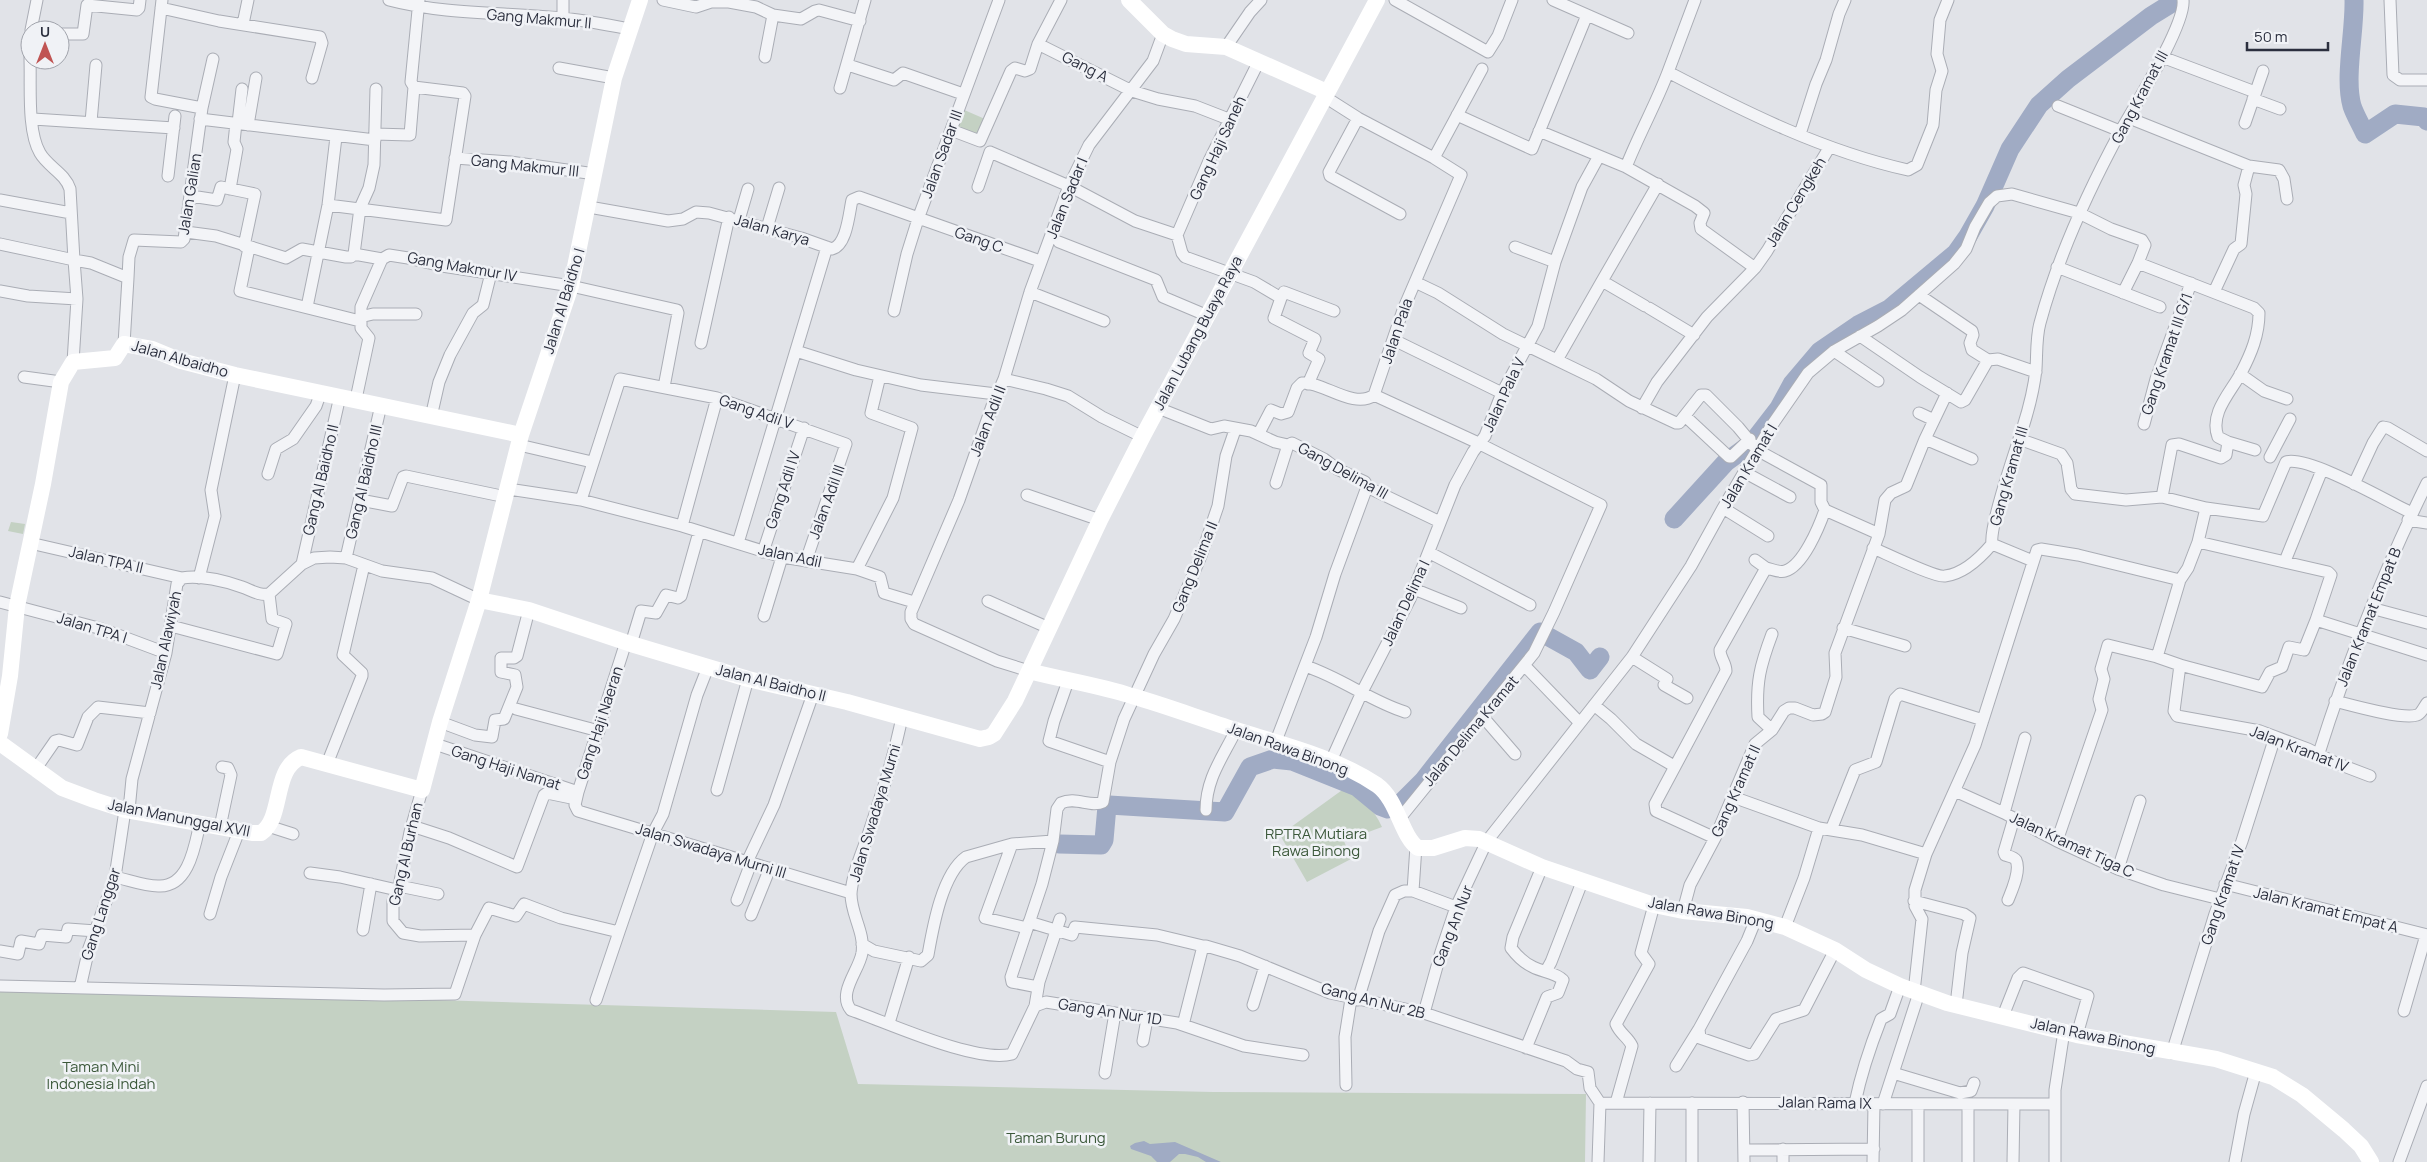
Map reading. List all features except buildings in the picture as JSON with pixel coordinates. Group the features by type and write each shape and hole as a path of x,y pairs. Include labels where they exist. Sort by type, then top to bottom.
{"street":[{"path":"33,20 37,0"},
{"path":"70,34 83,34 87,5 137,10 140,0"},
{"path":"244,24 248,0"},
{"name":"Gang Makmur II","path":"389,0 468,13 563,18 630,29"},
{"path":"563,0 563,18"},
{"name":"Jalan Al Baidho I","path":"479,600 520,440 571,286 589,207 614,78 640,0"},
{"path":"663,0 696,8 711,2 729,2 756,7 773,15 801,19 817,10 860,21"},
{"path":"840,88 865,0"},
{"name":"Jalan Sadar III","path":"894,312 907,254 918,219 999,0"},
{"path":"951,130 980,141 1011,71 1015,68 1025,71 1030,69 1038,44 1061,0"},
{"path":"1226,47 1250,12 1261,0"},
{"name":"Jalan Lubang Buaya Raya","path":"1029,670 1100,520 1158,408 1378,0"},
{"path":"1395,0 1486,51 1490,51 1512,0"},
{"path":"1553,0 1628,33"},
{"path":"1626,167 1643,124 1668,72 1695,0"},
{"path":"1800,134 1826,60 1839,14 1846,0"},
{"path":"1829,148 1896,168 1908,170 1914,168 1923,152 1933,125 1936,90 1942,71 1937,54 1940,20 1948,0"},
{"path":"2390,0 2393,75 2400,80 2427,80"},
{"path":"1132,1 1163,34 1186,44 1226,47 1259,61 1326,95"},
{"name":"Gang Kramat III","path":"2033,561 1992,544 1992,534 2030,403 2036,372 2039,326 2057,267 2079,213 2120,132 2162,57 2176,26 2183,1"},
{"path":"312,78 322,43 320,37 244,24 160,2 151,97 241,124 336,137 410,135 418,4"},
{"path":"765,57 773,15"},
{"path":"1457,115 1532,149 1587,15"},
{"name":"Jalan Sadar I","path":"1004,379 1040,261 1069,186 1089,145 1153,61 1163,34"},
{"name":"Gang A","path":"1038,44 1132,91 1158,99 1195,106 1231,120"},
{"path":"2162,57 2280,109"},
{"name":"Jalan Galian","path":"128,278 129,257 134,240 182,241 186,232 201,113 214,59"},
{"name":"Gang Haji Saneh","path":"1177,236 1209,161 1259,61"},
{"path":"91,122 96,65"},
{"path":"848,65 894,80 903,73 963,94"},
{"path":"559,68 614,78"},
{"path":"1434,158 1482,69"},
{"path":"0,734 10,676 17,606 61,382 73,362 77,299 68,184 40,153 33,119 31,70"},
{"path":"2245,122 2263,71"},
{"name":"Jalan Cengkeh","path":"1642,408 1657,382 1712,312 1755,268 1780,231 1829,148 1735,107 1668,72"},
{"path":"230,188 237,150 234,142 256,78"},
{"path":"328,205 446,220 464,94 414,87"},
{"path":"241,124 242,89"},
{"path":"354,254 360,208 369,188 374,165 376,89"},
{"name":"Jalan Pala","path":"1326,95 1358,118 1434,158 1461,176 1415,282 1374,395"},
{"path":"2058,106 2120,132"},
{"path":"168,176 175,116"},
{"path":"1358,118 1329,172 1330,176 1400,214"},
{"path":"2129,118 2249,166 2279,170 2284,179 2287,199"},
{"path":"33,119 174,128"},
{"path":"1539,132 1626,167 1704,212 1700,223 1701,228 1755,268"},
{"path":"307,307 328,205 336,137"},
{"path":"978,187 990,152 1069,186 1135,221 1177,236 1182,253 1185,256 1254,282 1282,298"},
{"name":"Jalan Pala V","path":"1479,444 1485,436 1502,393 1516,364 1528,346 1544,309 1555,262 1582,187 1599,156"},
{"name":"Gang Makmur III","path":"455,158 510,162 595,174"},
{"path":"2214,292 2234,249 2241,244 2246,194 2244,185 2249,166"},
{"path":"1558,360 1658,184"},
{"path":"191,196 217,200 221,187 255,194 240,291 360,319 373,314 416,314"},
{"path":"767,228 779,188"},
{"path":"701,343 734,219 748,189"},
{"name":"Jalan Kramat I","path":"1487,841 1632,657 1691,566 1744,472 1753,444 1808,373 1834,351 1902,310 1954,264 1966,249 1975,227 1989,203 1997,196 2012,194 2079,213"},
{"name":"Jalan Karya","path":"589,207 668,221 683,218 696,212 734,219 832,249 839,245 852,200 856,198 918,219"},
{"path":"0,200 71,213"},
{"path":"2079,213 2142,240 2145,246 2123,293"},
{"name":"Gang C","path":"918,219 1040,261"},
{"name":"Gang Makmur IV","path":"186,232 216,236 286,258 302,248 346,257 351,257 354,254 382,259 389,255 571,286"},
{"path":"1059,242 1156,280 1163,297 1208,316"},
{"path":"0,244 91,263 128,278 124,344"},
{"path":"738,544 827,247"},
{"path":"1515,247 1555,262"},
{"path":"360,319 362,303 382,259"},
{"path":"2138,263 2254,308 2259,314 2255,340 2240,374 2225,398 2216,430 2218,437 2254,450"},
{"path":"2057,267 2160,307"},
{"path":"431,417 439,382 450,354 472,313 483,304 492,273"},
{"path":"1602,281 1694,335"},
{"path":"1415,282 1503,334 1596,379 1613,392 1642,408 1676,423 1685,416 1701,395 1706,395 1753,444 1821,486 1821,502 1826,510 1879,534"},
{"name":"Gang Kramat III G/1","path":"2144,424 2156,379 2192,284"},
{"path":"571,286 678,311 664,387"},
{"path":"0,291 28,296 77,299"},
{"path":"1030,292 1104,321"},
{"path":"1308,384 1319,359 1309,353 1315,339 1274,318 1284,292 1334,311"},
{"path":"1919,295 1972,331 1974,334 1970,343 1972,350 1988,360 1998,359 2036,372"},
{"name":"Gang Al Baidho II","path":"302,564 348,398 369,338 361,328 360,319"},
{"path":"1860,336 1960,401 1964,401 1988,360"},
{"path":"1394,340 1502,393"},
{"name":"Jalan Albaidho","path":"73,362 115,358 124,344 152,349 181,361 234,375 381,405 520,440"},
{"path":"796,351 880,376 921,385 996,394"},
{"path":"1834,351 1878,382"},
{"path":"2240,374 2264,391 2287,400"},
{"path":"199,578 215,516 215,505 211,490 234,375"},
{"path":"857,569 893,498 912,428 871,413 880,376"},
{"path":"24,377 61,382"},
{"name":"Jalan Adil II","path":"914,602 959,500 996,394 1004,379 1068,396 1102,417 1143,437"},
{"name":"Gang Adil V","path":"581,500 620,380 717,398 776,417 846,444"},
{"path":"1259,433 1270,411 1286,413 1299,385 1308,384 1354,398 1368,399 1374,395 1479,444"},
{"path":"268,474 276,448 294,439 316,406 321,392"},
{"name":"Gang Kramat II","path":"1683,911 1690,885 1715,838 1755,744 1772,730 1784,711 1789,708 1795,708 1813,715 1825,712 1835,681 1834,657 1843,628 1879,534 1886,498 1891,493 1906,486 1947,392"},
{"path":"682,526 717,398"},
{"name":"Gang Al Baidho III","path":"346,558 381,405"},
{"name":"Gang Delima III","path":"1158,408 1210,428 1224,426 1235,430 1259,433 1288,445 1292,443 1314,453 1337,469 1365,482 1367,487 1440,522"},
{"path":"1919,413 1934,420"},
{"path":"1685,416 1728,457 1753,444"},
{"path":"2290,419 2268,457 2286,462 2301,462 2322,470 2354,484 2410,517 2427,523"},
{"name":"Gang Adil IV","path":"763,552 804,428"},
{"path":"2354,484 2372,443 2382,428 2388,428 2427,451"},
{"name":"Gang Delima II","path":"1053,845 1057,809 1061,803 1076,800 1096,804 1103,802 1110,762 1134,696 1154,654 1174,619 1201,556 1218,506 1226,456 1235,430"},
{"path":"1925,439 1972,459"},
{"path":"2019,439 2063,456 2067,463 2072,492 2074,494 2126,500 2162,497 2206,508 2264,515 2286,462"},
{"path":"520,440 592,462"},
{"path":"2162,497 2172,445 2179,444 2221,458 2226,455 2228,442"},
{"name":"Jalan Adil III","path":"806,561 846,444"},
{"name":"Jalan Delima Kramat","path":"1396,810 1483,716 1525,666 1544,631 1601,509 1600,503 1479,444"},
{"name":"Jalan Delima I","path":"1331,761 1362,692 1414,589 1430,553 1455,485 1479,444"},
{"path":"1276,483 1288,445"},
{"path":"2285,561 2322,470"},
{"path":"1744,472 1790,497"},
{"name":"Jalan Adil","path":"360,500 392,506 406,476 507,493 581,500 682,526 782,557 857,569 880,577 884,593 914,602"},
{"name":"Jalan Kramat Empat B","path":"2319,753 2335,701 2371,608 2410,517 2427,483"},
{"path":"1276,741 1305,666 1367,487"},
{"path":"1027,495 1100,520"},
{"path":"1723,508 1768,536"},
{"path":"2157,657 2180,580 2188,568 2198,542 2206,508"},
{"path":"1755,560 1766,568 1781,572 1788,570 1808,547 1826,510"},
{"name":"Gang Haji Naeran","path":"576,799 628,643 641,611 656,612 666,595 678,598 681,596 700,532"},
{"path":"2057,841 2102,710 2099,698 2104,679 2101,669 2108,645 2262,687 2270,672 2282,668 2290,647 2304,650 2316,620 2330,573 2198,542"},
{"name":"Jalan TPA II","path":"30,543 182,578"},
{"path":"1873,548 1945,576 1957,572 1972,563 1992,544"},
{"path":"1873,1162 1878,1104 1893,1073 1911,990 1922,918 1914,901 1915,890 1926,854 1976,744 2037,550 2078,555 2180,580"},
{"path":"1430,553 1530,605"},
{"path":"764,616 782,557"},
{"path":"171,626 276,654 286,624 272,619 269,594 302,564 314,558 346,558 382,571 432,578 479,600 440,722 422,790"},
{"path":"327,764 362,676 362,673 343,655 364,565"},
{"path":"1715,838 1656,811 1655,804 1726,671 1726,666 1720,655 1723,643 1766,568"},
{"name":"Jalan Alawiyah","path":"127,810 132,779 166,653 177,584 182,578 199,578 241,586 260,594 269,594"},
{"path":"1414,589 1461,608"},
{"name":"Jalan Al Baidho II","path":"479,600 530,610 628,643 748,679 902,717 980,739 994,734 1015,701 1029,670"},
{"path":"988,601 1049,628"},
{"name":"Jalan TPA I","path":"0,602 102,629 166,653"},
{"path":"914,602 910,617 914,624 997,661 1029,670"},
{"path":"2371,608 2427,623"},
{"path":"440,722 475,734 492,737 495,720 504,719 517,688 515,675 501,672 501,660 503,657 514,658 517,656 530,610"},
{"path":"2316,620 2427,655"},
{"path":"1843,628 1905,646"},
{"path":"1772,634 1763,658 1757,683 1758,717 1772,730"},
{"path":"1632,657 1667,679 1664,685 1687,698"},
{"name":"Jalan Kramat IV","path":"2180,665 2174,711 2177,716 2249,728 2319,753 2336,763 2370,776"},
{"path":"1305,666 1362,692 1389,707 1405,712"},
{"path":"1525,666 1579,722"},
{"path":"596,1000 653,833 663,814 697,696 708,667"},
{"name":"Jalan Rawa Binong","path":"1029,670 1134,696 1236,730 1276,741 1331,761 1377,786 1386,794 1416,846 1433,848 1465,838 1487,841 1542,867 1654,905 1683,911 1756,919 1785,926 1835,950 1866,970 1911,990 1956,1005 2070,1033 2216,1060 2273,1077 2302,1095 2344,1130 2361,1146 2371,1162"},
{"path":"717,790 748,679"},
{"path":"1068,681 1049,741 1110,762"},
{"path":"1831,830 1855,770 1876,762 1895,699 1900,694 1903,693 1984,720"},
{"path":"737,900 749,862 775,801 813,694"},
{"path":"2335,701 2415,716 2420,713 2427,703"},
{"path":"1594,705 1636,744 1674,766"},
{"path":"35,770 55,741 59,740 73,745 77,744 88,716 98,707 150,713"},
{"path":"516,708 599,731"},
{"path":"1483,716 1515,754"},
{"name":"Jalan Swadaya Murni","path":"902,717 884,789 851,893 854,916 861,933 862,944 858,966 847,994 847,1005 851,1010 963,1050 1007,1056"},
{"path":"1206,810 1206,796 1211,777 1236,730"},
{"name":"Gang Kramat IV","path":"2172,1053 2220,899 2242,841 2275,737"},
{"path":"2008,900 2016,873 2016,861 2013,857 2005,855 2004,852 2009,815 2025,738"},
{"name":"Jalan Manunggal XVII","path":"0,743 62,788 127,810 239,831 261,833 268,826 286,770 292,761 301,757 422,790"},
{"name":"Gang Haji Namat","path":"435,744 576,799"},
{"path":"220,827 231,775 228,768 222,767"},
{"name":"Gang Al Burhan","path":"422,790 392,912 397,928 403,933 420,936 474,935"},
{"name":"Jalan Kramat Tiga C","path":"1955,791 2009,815 2057,841 2118,869 2164,885 2220,899"},
{"path":"412,826 449,838 517,867 544,795 547,793 576,799"},
{"path":"1733,797 1819,828 1862,835 1926,854"},
{"name":"Jalan Swadaya Murni III","path":"576,799 575,808 581,812 851,893"},
{"path":"2118,869 2140,801"},
{"name":"Gang Langgar","path":"80,988 86,960 115,877 127,810"},
{"path":"115,877 157,886 174,882 188,865 200,823"},
{"path":"268,826 293,834"},
{"path":"1785,926 1804,878 1819,828"},
{"path":"210,914 221,877 239,831"},
{"name":"Gang An Nur","path":"1424,1013 1440,952 1456,908 1487,841"},
{"path":"1012,844 985,918 1028,925 1058,925 1038,987 1036,1006"},
{"path":"862,944 874,951 921,961 928,955 939,905 952,874 966,857 1012,844 1053,845 1011,977 1012,982 1038,987"},
{"path":"1412,890 1416,846"},
{"path":"1526,1048 1547,997 1558,994 1563,980 1522,961 1511,948 1542,867"},
{"path":"751,915 770,868"},
{"path":"310,873 438,894"},
{"path":"1546,971 1582,882"},
{"path":"363,930 371,884"},
{"name":"Jalan Kramat Empat A","path":"2225,884 2426,935"},
{"path":"1346,1085 1345,1037 1355,1000 1395,895 1412,890 1456,908"},
{"path":"1914,901 1964,914 1970,918 1962,954 1956,1005"},
{"path":"0,986 384,995 455,994 474,935 486,909 503,910 516,916 523,904 560,918 619,932"},
{"path":"1616,1103 1632,1046 1629,1040 1619,1033 1616,1024 1648,964 1641,953 1654,905"},
{"path":"1676,1066 1699,1029 1747,941 1756,919"},
{"name":"Gang An Nur 2B","path":"1058,925 1072,935 1076,926 1157,936 1203,946 1240,956 1288,977 1355,1000 1424,1013 1566,1061 1577,1069 1588,1072 1590,1088 1599,1105"},
{"path":"0,951 18,954 21,941 38,944 42,935 66,937 68,929 96,931"},
{"path":"2404,1011 2426,935"},
{"path":"1184,1025 1203,946"},
{"path":"1699,1029 1700,1038 1749,1055 1754,1054 1776,1019 1804,1009 1835,950"},
{"path":"889,1023 909,957"},
{"path":"1254,1005 1265,966"},
{"path":"2004,1016 2021,974 2024,973 2088,996 2070,1033 2056,1078 2055,1162"},
{"path":"1856,1103 1861,1076 1881,1019 1890,1014 1911,990"},
{"name":"Gang An Nur 1D","path":"1007,1056 1015,1051 1036,1006 1052,1003 1184,1025 1205,1034 1244,1046 1303,1055"},
{"path":"1105,1073 1114,1013"},
{"path":"1143,1041 1147,1019"},
{"path":"2235,1162 2244,1114 2256,1071"},
{"path":"1893,1073 1960,1093 1971,1091 1974,1083"},
{"path":"2399,1162 2427,1086"},
{"path":"1743,1102 1744,1162"},
{"name":"Jalan Rama IX","path":"1599,1105 1616,1103 1743,1102 2055,1104"},
{"path":"1649,1162 1650,1103"},
{"path":"1692,1103 1692,1162"},
{"path":"1918,1104 1918,1162"},
{"path":"1968,1104 1968,1162"},
{"path":"2013,1162 2014,1104"},
{"path":"1598,1162 1599,1105"},
{"path":"1783,1149 1783,1162"},
{"path":"1829,1149 1829,1162"},
{"path":"1744,1150 1874,1149"}],"green space":[{"path":"962,109 985,119 978,135 955,125"},
{"path":"11,522 25,524 23,534 8,531"},
{"name":"RPTRA Mutiara Rawa Binong","path":"1345,788 1367,804 1382,827 1344,841 1351,859 1307,882 1280,835"},
{"name":"Taman Mini Indonesia Indah","path":"0,987 836,1012 858,1084 1213,1092 1586,1094 1585,1162 0,1162"}],"water":[{"path":"1144,1141 1150,1144 1175,1142 1221,1162 1206,1162 1198,1157 1179,1154 1170,1162 1157,1162 1151,1156 1131,1149 1130,1146"}],"waterway":[{"path":"1674,519 1726,462 1752,443 1779,408 1792,384 1820,351 1858,325 1889,309 1956,253 1985,206 2010,149 2039,105 2068,79 2151,16 2177,0"},
{"path":"2354,0 2349,68 2350,95 2353,109 2365,134 2395,114 2424,117 2427,121"},
{"path":"1059,844 1101,845 1104,840 1107,806 1109,805 1225,812 1250,767 1273,759 1292,761 1357,787 1380,806 1388,809 1398,806 1423,781 1540,632 1576,652 1590,670 1600,657"}],"park label":[{"name":"Taman Burung","path":"1056,1138"}]}
